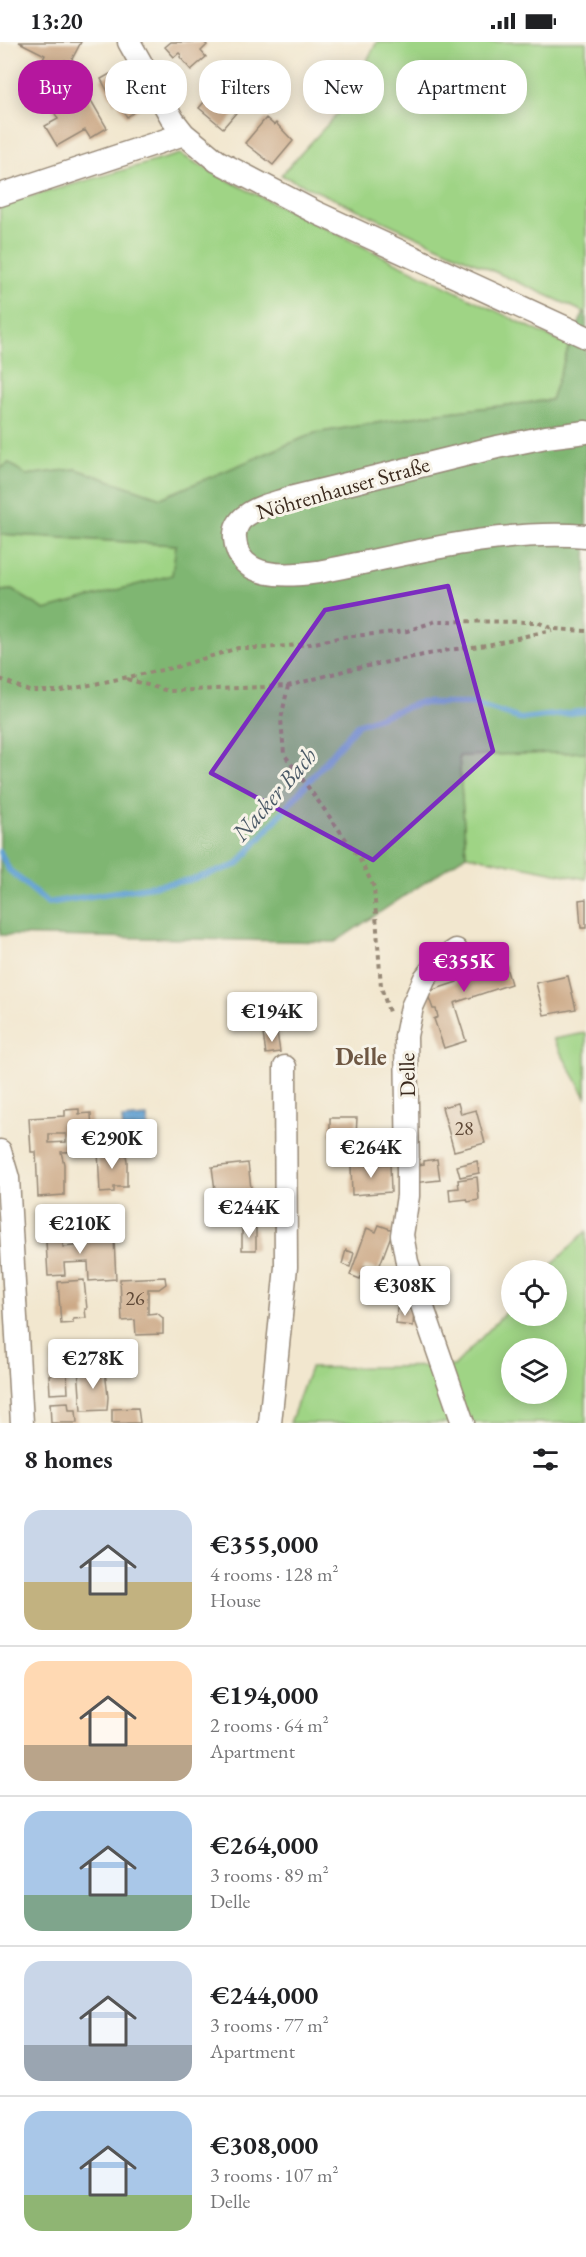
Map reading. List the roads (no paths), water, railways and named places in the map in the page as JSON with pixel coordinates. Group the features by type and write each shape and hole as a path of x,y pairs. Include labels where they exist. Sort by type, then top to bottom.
{"street":[{"path":"129,42 184,134 217,161 268,188 586,337"},
{"path":"0,195 184,134"},
{"name":"Nöhrenhauser Straße","path":"586,432 497,447 290,498 257,509 244,517 237,526 235,540 239,553 250,567 270,574 286,575 318,572 512,536 546,534 586,536"},
{"name":"Delle","path":"456,950 437,963 420,986 410,1016 406,1046 408,1172 402,1241 463,1423"},
{"path":"270,1423 286,1267 285,1067"},
{"path":"0,1151 8,1178 6,1266 22,1423"}],"water":[{"path":"147,1117 148,1128 123,1129 122,1119"}],"waterway":[{"name":"Nacker Bach","path":"0,852 9,870 48,903 190,880 237,865 357,725 418,703 472,703 521,719 586,711"}],"district":[{"name":"Delle","path":"361,1056"}]}
